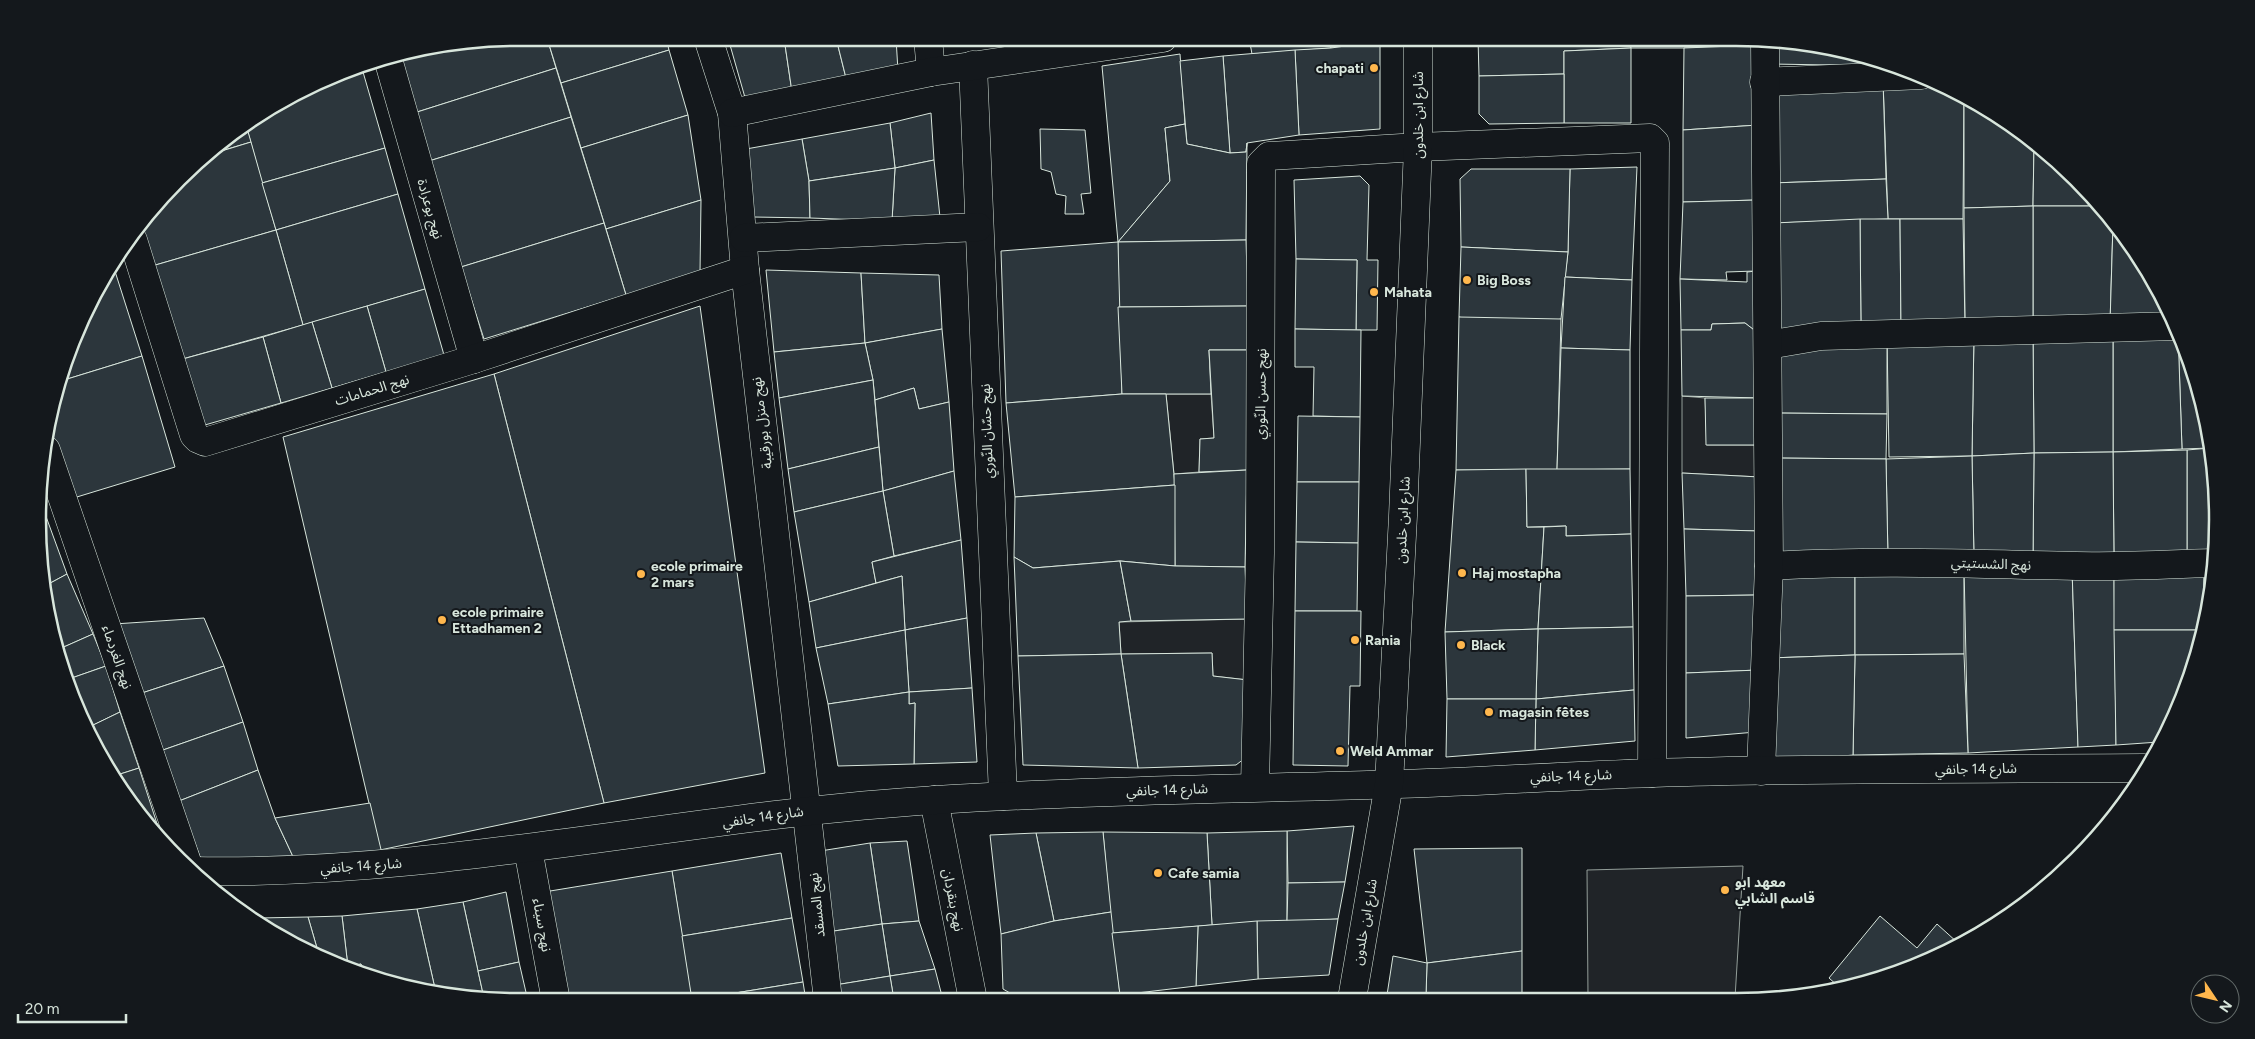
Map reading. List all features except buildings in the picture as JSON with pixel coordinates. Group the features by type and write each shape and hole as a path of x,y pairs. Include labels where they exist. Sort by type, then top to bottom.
{"street":[{"name":"نهج منزل بورقيبة","path":"711,46 732,113 744,238 745,270 807,810"},
{"path":"929,46 931,72"},
{"path":"732,113 931,72 1106,46"},
{"name":"شارع ابن خلدون","path":"1353,993 1389,784 1403,516 1418,147 1418,46"},
{"path":"1761,771 1769,566 1765,47"},
{"name":"نهج بوعرادة","path":"390,64 474,359"},
{"name":"نهج حسّان النّوري","path":"972,65 1003,796"},
{"path":"1764,82 1899,75"},
{"name":"نهج حسن النّوري","path":"1255,787 1260,533 1261,164 1269,156 1418,147 1650,138 1655,143 1652,773"},
{"path":"744,238 978,227"},
{"name":"نهج الحمامات","path":"134,245 194,435 205,442 474,359 745,270"},
{"path":"1768,345 1821,336 2168,326"},
{"name":"نهج الغردماء","path":"50,461 184,853"},
{"name":"نهج الشستيتي","path":"1769,566 1822,563 1919,562 2078,566 2207,564"},
{"name":"شارع 14 جانفي","path":"203,871 234,872 421,862 807,810 1003,796 1389,784 1652,773 2138,768"},
{"name":"نهج بنقردان","path":"934,800 972,993"},
{"name":"نهج المسقد","path":"807,810 827,993"},
{"name":"نهج سيناء","path":"528,849 555,993"}],"shaded area":[{"path":"1166,394 1211,394 1214,438 1200,439 1199,472 1174,474"},
{"path":"1682,396 1705,398 1707,445 1760,445 1760,477 1682,473"},
{"path":"1247,619 1248,680 1213,676 1212,653 1121,654 1119,622"},
{"path":"1743,866 1735,993 1588,993 1587,870"}],"place":[{"name":"chapati","path":"1374,68"},
{"name":"Big Boss","path":"1467,280"},
{"name":"Mahata","path":"1374,292"},
{"name":"Haj mostapha","path":"1462,573"},
{"name":"ecole primaire 2 mars","path":"641,574"},
{"name":"ecole primaire Ettadhamen 2","path":"442,620"},
{"name":"Rania","path":"1355,640"},
{"name":"Black","path":"1461,645"},
{"name":"magasin fêtes","path":"1489,712"},
{"name":"Weld Ammar","path":"1340,751"},
{"name":"Cafe samia","path":"1158,873"},
{"name":"معهد ابو قاسم الشابي","path":"1725,890"}]}
